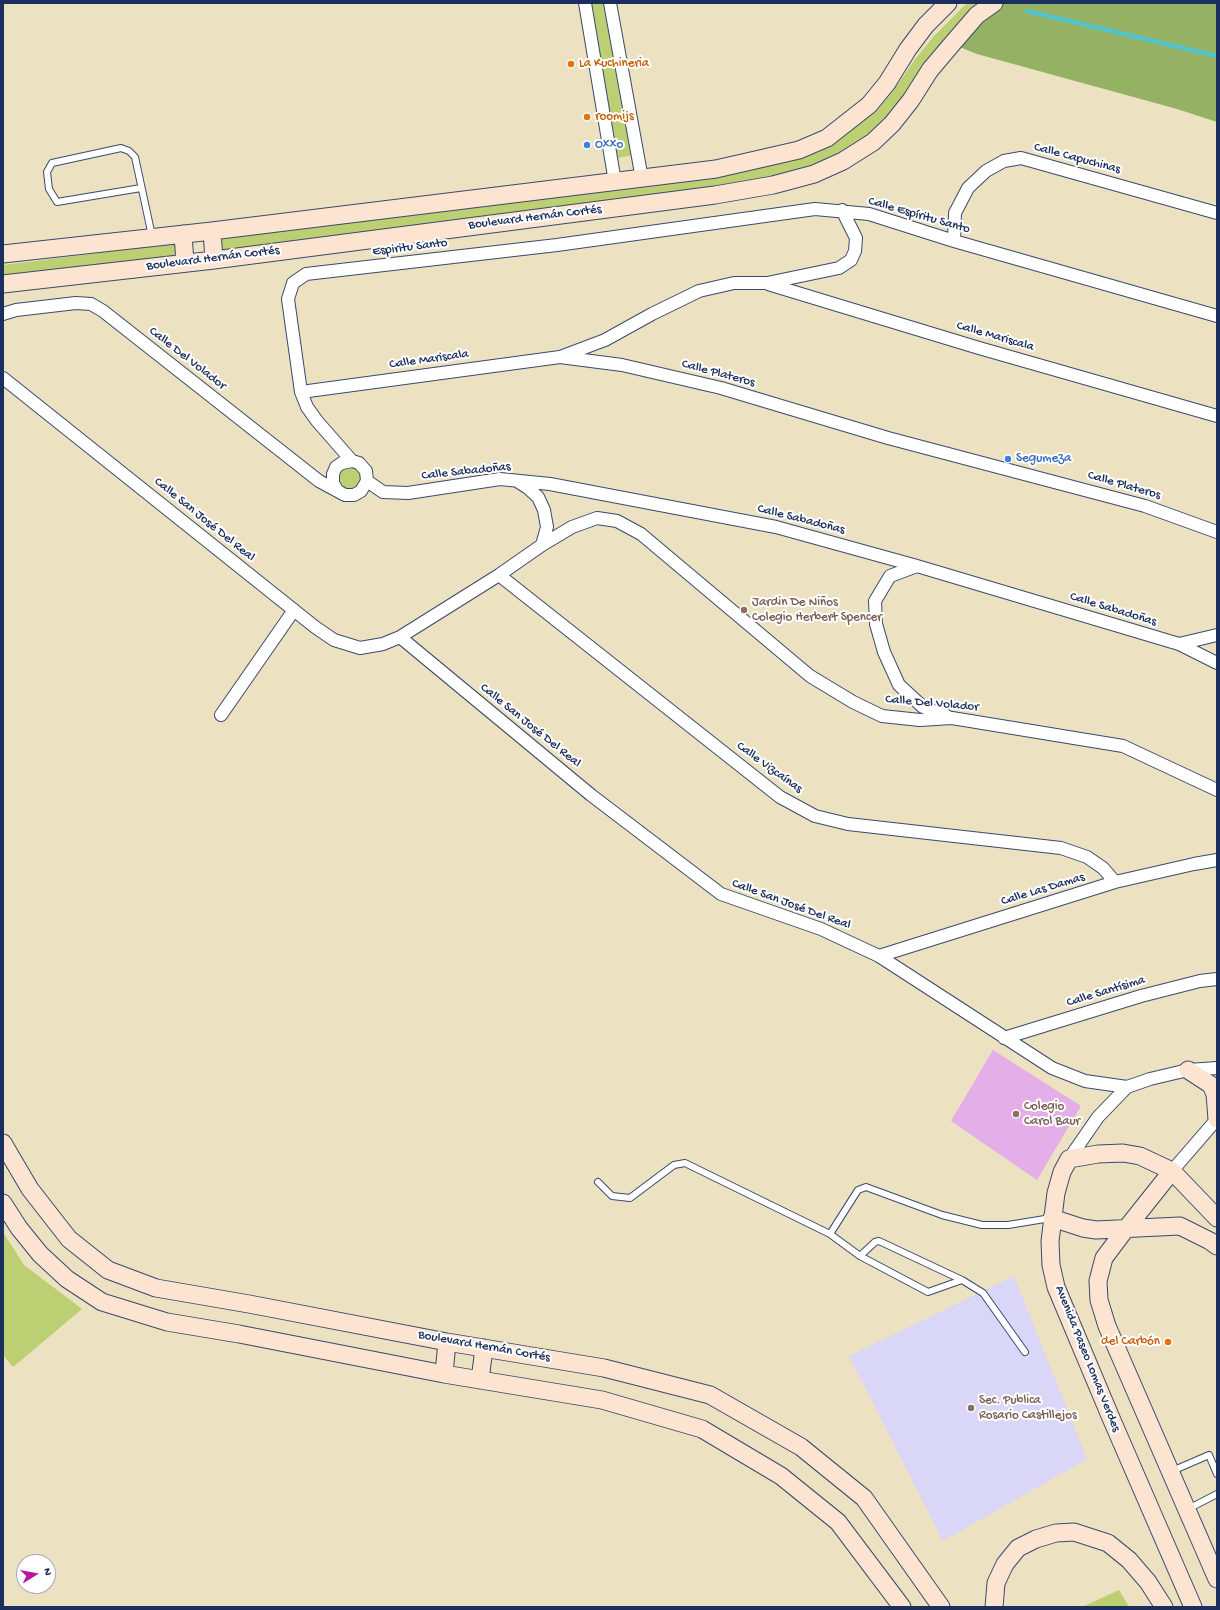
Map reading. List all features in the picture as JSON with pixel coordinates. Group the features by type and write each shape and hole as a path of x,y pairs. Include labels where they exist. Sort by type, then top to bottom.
{"main road":[{"name":"Boulevard Hernán Cortés","path":"3,254 212,231 716,169 752,162 799,150 827,138 869,104 887,83 912,43 926,25 948,3"},
{"name":"Boulevard Hernán Cortés","path":"3,284 214,260 715,195 773,185 814,174 843,161 872,142 892,124 911,100 930,70 977,15 994,3"},
{"path":"212,231 214,260"},
{"path":"183,234 185,263"},
{"path":"1188,1070 1210,1085 1215,1094 1217,1119"},
{"name":"Boulevard Hernán Cortés","path":"3,1143 30,1189 69,1239 108,1270 156,1288 249,1304 447,1342 604,1368 710,1395 801,1447 864,1498 941,1607"},
{"path":"1069,1159 1098,1154 1123,1153 1140,1156 1172,1171 1217,1218"},
{"name":"Avenida Paseo Lomas Verdes","path":"1069,1159 1062,1172 1056,1193 1052,1218 1050,1241 1051,1265 1056,1287 1193,1607"},
{"path":"1172,1171 1104,1258 1098,1281 1099,1300 1107,1326 1217,1579"},
{"path":"3,1203 19,1228 40,1254 67,1278 102,1302 167,1322 239,1334 444,1374 602,1400 702,1429 781,1476 838,1522 902,1607"},
{"path":"1052,1218 1084,1228 1096,1230 1125,1230 1157,1226 1180,1226 1217,1246"},
{"path":"444,1374 447,1342"},
{"path":"480,1380 484,1348"},
{"path":"994,1607 996,1583 1004,1564 1018,1548 1036,1539 1056,1533 1074,1532 1108,1543 1129,1560 1148,1582 1164,1607"}],"street":[{"path":"585,3 615,182"},
{"path":"610,3 642,178"},
{"name":"Calle Capuchinas","path":"954,241 955,213 968,188 986,171 1004,161 1022,158 1217,213"},
{"name":"Calle Espíritu Santo","path":"557,245 815,209 842,210 869,214 954,241 1217,316"},
{"path":"560,357 605,340 699,290 734,283 766,283 839,268 851,260 855,251 856,238 842,210"},
{"name":"Espiritu Santo","path":"301,392 288,299 294,283 306,274 557,245"},
{"name":"Calle Mariscala","path":"766,283 979,348 1217,416"},
{"name":"Calle Del Volador","path":"3,314 16,310 76,303 91,304 103,311 319,481 337,490"},
{"name":"Calle Mariscala","path":"301,392 560,357"},
{"name":"Calle Plateros","path":"560,357 622,365 721,388 888,438 1138,504 1217,532"},
{"name":"Calle San José Del Real","path":"3,378 315,627 334,640 360,648 383,644 400,637 499,575"},
{"path":"301,392 307,407 317,421 352,461"},
{"path":"352,461 359,463 366,471 367,481 361,492 354,495 345,495 337,490 333,483 333,474 336,468 342,463 352,461"},
{"name":"Calle Sabadoñas","path":"367,481 383,492 408,493 500,479 550,484 776,527 917,566 1179,644 1217,664"},
{"path":"514,480 528,488 538,497 544,510 547,527 542,545"},
{"name":"Calle Del Volador","path":"499,575 542,545 572,527 597,518 617,521 641,534 810,676 853,702 882,716 920,720 952,718 1123,746 1217,790"},
{"path":"917,566 890,576 876,602 876,624 884,652 899,685 923,707 952,718"},
{"name":"Calle Vizcaínas","path":"499,575 780,797 815,816 848,824 1061,848 1087,857 1103,868 1115,882"},
{"path":"222,716 294,610"},
{"path":"1179,644 1217,635"},
{"name":"Calle San José Del Real","path":"400,637 591,795 721,894 821,929 880,956 1052,1068 1085,1081 1127,1087"},
{"name":"Calle Las Damas","path":"880,956 1115,882 1217,860"},
{"name":"Calle Santísima","path":"1004,1038 1141,996 1200,980 1217,979"},
{"name":"Avenida Paseo Lomas Verdes","path":"1069,1159 1098,1117 1127,1087 1150,1079 1188,1070 1217,1068"},
{"path":"1172,1171 1217,1119"}],"lane":[{"path":"141,188 57,202 50,189 47,172 52,163 121,148 129,151 135,157 153,237"},
{"path":"598,1182 612,1196 630,1198 674,1165 685,1162 813,1227 830,1234 860,1256 928,1292 962,1280"},
{"path":"830,1234 858,1190 866,1187 942,1215 982,1224 1008,1225 1052,1218"},
{"path":"860,1256 875,1242 879,1241 962,1280 983,1293 1025,1352"},
{"path":"1170,1472 1209,1455 1217,1474"},
{"path":"1186,1510 1217,1494"}],"shaded area":[{"name":"Sec. Publica Rosario Castillejos","path":"1014,1276 1087,1459 943,1541 849,1356"}],"green space":[{"path":"589,3 605,3 633,155 618,158"},
{"path":"967,3 988,3 891,120 842,158 773,183 220,258 218,233 829,146 857,126 880,105 898,84 934,36"},
{"path":"995,3 1217,3 1217,122 1177,109 977,54 952,44"},
{"path":"180,243 181,258 3,281 3,265"},
{"path":"351,467 359,470 362,478 359,486 351,489 343,486 340,478 343,470"},
{"path":"3,1232 24,1265 82,1309 13,1367 3,1355"},
{"path":"1119,1590 1129,1607 1082,1607"}],"building":[{"name":"Colegio Carol Baur","path":"993,1050 1081,1106 1037,1180 951,1121"}],"waterway":[{"path":"1027,11 1217,56"}],"place":[{"name":"La Kuchineria","path":"571,64"},
{"name":"roomijs","path":"587,117"},
{"name":"Oxxo","path":"587,145"},
{"name":"Segumeza","path":"1008,459"},
{"name":"Jardin De Niños Colegio Herbert Spencer","path":"744,610"},
{"name":"Colegio Carol Baur","path":"1016,1114"},
{"name":"del Carbón","path":"1168,1342"},
{"name":"Sec. Publica Rosario Castillejos","path":"971,1408"}]}
